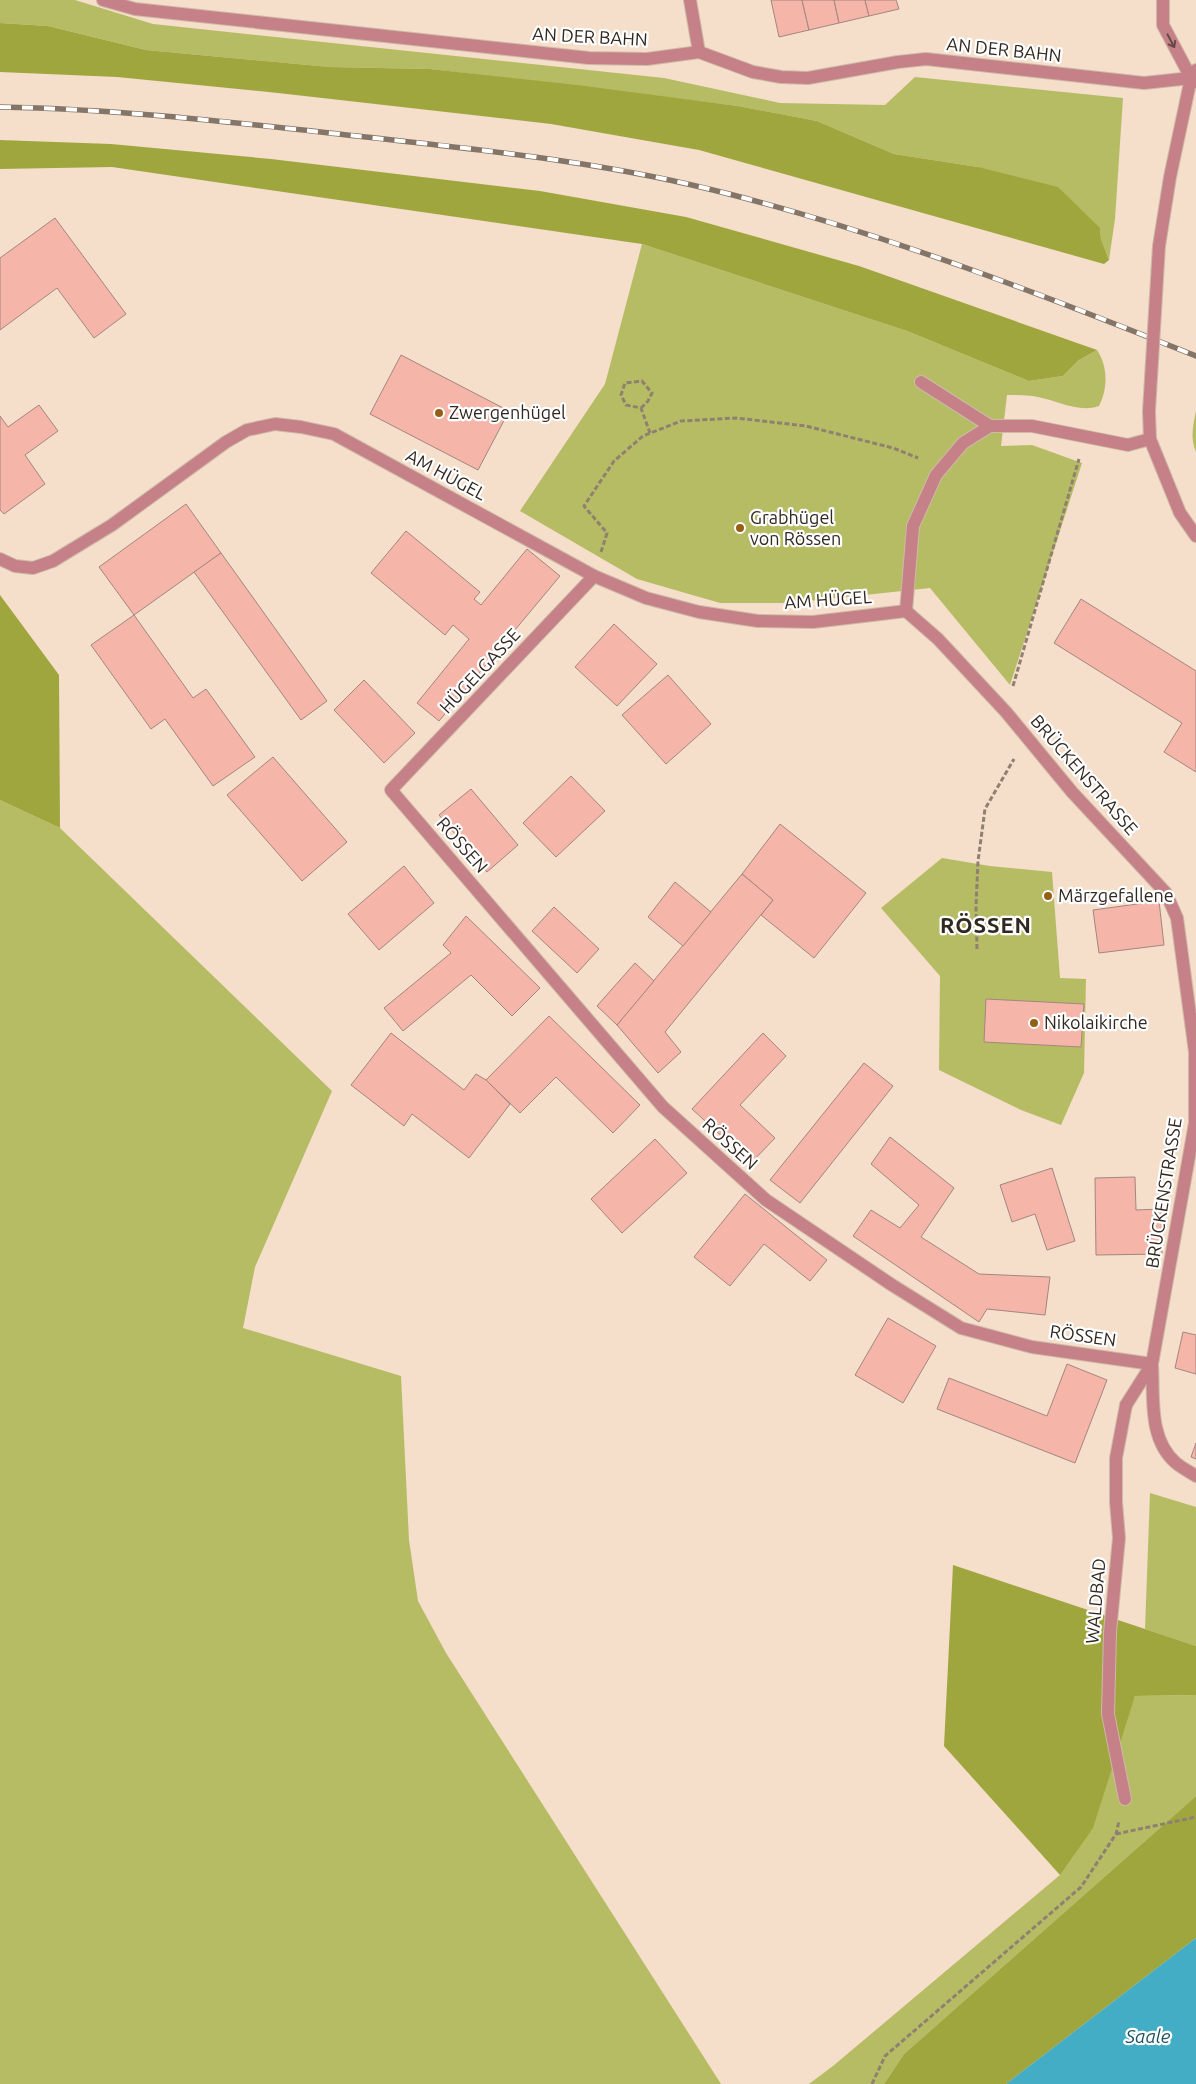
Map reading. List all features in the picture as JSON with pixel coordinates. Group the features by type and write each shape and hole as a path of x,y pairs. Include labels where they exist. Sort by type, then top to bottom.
{"street":[{"name":"AN DER BAHN","path":"104,0 135,9 589,58 647,59 699,52 753,72 782,77 808,78 926,59 1144,83 1194,77"},
{"path":"690,0 699,52"},
{"path":"1163,0 1163,25 1194,77 1170,178 1159,246 1149,411 1150,439 1180,513 1196,536"},
{"path":"921,382 990,426 1032,426 1128,445 1150,439"},
{"name":"AM HÜGEL","path":"0,559 15,566 33,568 53,561 112,525 226,442 247,430 275,424 334,434 594,576 646,598 699,612 758,621 813,622 906,611"},
{"path":"906,611 913,526 936,474 962,444 990,426"},
{"name":"HÜGELGASSE","path":"391,790 594,576"},
{"name":"BRÜCKENSTRASSE","path":"906,611 938,639 1006,712 1072,792 1166,892 1177,918 1195,1052 1196,1123 1152,1364"},
{"name":"RÖSSEN","path":"391,790 663,1106 766,1200 892,1285 961,1328 1032,1347 1152,1364"},
{"path":"1152,1364 1154,1423 1159,1442 1175,1463 1196,1476"},
{"name":"WALDBAD","path":"1126,1799 1108,1714 1110,1632 1119,1538 1116,1502 1116,1458 1126,1404 1152,1364"}],"path":[{"path":"642,381 652,393 648,401 641,408 626,404 620,394 625,383 642,381"},
{"path":"641,408 650,433"},
{"path":"594,576 607,533 584,506 614,460 642,436 681,421 736,418 798,425 893,448 942,468"},
{"path":"1006,712 1085,436"},
{"path":"977,950 978,861 985,809 1026,737"},
{"path":"872,2084 885,2056 1081,1887 1116,1834 1126,1799"},
{"path":"1116,1834 1196,1817"}],"green space":[{"path":"0,0 75,0 153,24 664,78 780,103 885,105 915,77 1123,98 1115,219 1109,260 1101,239 1100,228 978,167 894,154 817,121 738,106 430,69 330,67 146,50 48,26 0,23"},
{"path":"0,23 48,26 146,50 330,67 430,69 577,85 738,106 817,121 894,154 978,167 1058,187 1100,228 1101,239 1109,260 1104,264 699,150 551,124 117,77 0,72"},
{"path":"0,140 111,144 271,159 540,191 686,217 859,266 1097,350 1079,360 1063,376 1029,381 907,331 642,244 112,167 0,169"},
{"path":"642,244 907,331 1029,381 1063,376 1079,360 1097,350 1101,356 1106,378 1099,406 1084,408 1038,397 1007,395 1001,446 1032,445 1082,463 1010,685 930,588 790,603 720,603 637,579 520,511 605,384"},
{"path":"1196,411 1196,452 1193,427"},
{"path":"0,595 59,675 60,828 0,800"},
{"path":"0,800 60,828 332,1091 255,1267 243,1328 401,1376 409,1540 418,1601 446,1653 721,2084 0,2084"},
{"path":"942,858 990,866 1052,872 1060,978 1086,979 1084,1073 1061,1125 1021,1110 939,1070 940,976 881,908"},
{"path":"1150,1493 1196,1507 1196,1646 1145,1629"},
{"path":"953,1565 1196,1646 1196,1695 1135,1696 1093,1828 1060,1875 944,1746"},
{"path":"1196,1695 1196,1796 904,2054 884,2084 809,2084 833,2066 1060,1875 1122,1731 1135,1696"},
{"path":"1196,1796 1196,1938 1006,2084 884,2084 904,2054"}],"water":[{"name":"Saale","path":"1196,1938 1196,2084 1006,2084"}],"building":[{"path":"771,0 802,0 809,30 779,37"},
{"path":"802,0 834,0 839,23 809,30"},
{"path":"834,0 865,0 869,16 839,23"},
{"path":"865,0 896,0 899,9 869,16"},
{"path":"55,218 126,314 94,338 57,288 0,330 0,258"},
{"name":"Zwergenhügel","path":"401,355 509,411 478,470 370,414"},
{"path":"39,405 58,431 25,455 45,484 4,514 0,510 0,416 8,427"},
{"path":"186,504 221,553 134,615 99,567"},
{"path":"406,531 480,592 474,599 481,605 527,549 560,576 439,721 417,703 469,639 453,625 445,635 371,573"},
{"path":"221,553 327,701 301,720 194,572"},
{"path":"1081,599 1196,671 1196,772 1164,752 1182,723 1054,643"},
{"path":"134,615 193,698 206,689 255,757 213,786 165,719 151,729 91,645"},
{"path":"614,624 657,664 617,706 575,667"},
{"path":"668,675 711,724 666,764 622,715"},
{"path":"364,680 415,733 384,763 334,710"},
{"path":"273,757 347,842 302,881 227,795"},
{"path":"571,776 605,811 556,857 523,823"},
{"path":"471,789 518,845 487,872 439,815"},
{"path":"780,824 866,893 814,958 761,915 773,900 742,874"},
{"path":"404,866 434,903 379,950 348,914"},
{"path":"742,874 773,900 665,1032 681,1052 658,1073 617,1025"},
{"path":"675,882 711,912 683,946 648,917"},
{"path":"1159,901 1164,945 1099,953 1093,910"},
{"path":"554,907 599,949 577,973 532,931"},
{"path":"466,916 540,988 512,1016 471,975 403,1031 384,1008 451,953 443,945"},
{"path":"635,963 654,981 617,1025 597,1006"},
{"name":"Nikolaikirche","path":"986,999 1084,1004 1081,1047 984,1042"},
{"path":"549,1016 640,1105 613,1133 556,1077 520,1113 486,1080"},
{"path":"391,1033 464,1090 476,1074 486,1080 510,1104 469,1158 412,1114 404,1126 351,1085"},
{"path":"763,1033 786,1056 740,1105 775,1138 751,1163 692,1109"},
{"path":"864,1063 893,1086 800,1203 770,1180"},
{"path":"890,1137 954,1188 921,1237 979,1274 1050,1277 1045,1315 987,1309 979,1322 853,1236 871,1210 900,1228 919,1205 871,1164"},
{"path":"655,1139 687,1173 622,1233 591,1199"},
{"path":"1052,1168 1075,1241 1047,1250 1035,1214 1012,1222 1000,1185"},
{"path":"1135,1177 1136,1210 1161,1209 1162,1254 1096,1255 1095,1178"},
{"path":"745,1194 827,1260 810,1281 764,1244 730,1286 694,1257"},
{"path":"888,1318 936,1346 903,1403 855,1375"},
{"path":"1183,1332 1196,1335 1196,1374 1175,1368"},
{"path":"1067,1364 1107,1380 1075,1463 937,1409 949,1378 1047,1416"},
{"path":"1196,1443 1196,1459 1191,1457"}],"railway":[{"path":"0,107 45,108 179,117 268,126 497,152 637,173 789,210 907,247 1023,289 1196,356"}],"place":[{"name":"Zwergenhügel","path":"439,413"},
{"name":"Grabhügel von Rössen","path":"740,528"},
{"name":"Märzgefallene","path":"1048,896"},
{"name":"Nikolaikirche","path":"1034,1023"}],"district":[{"name":"RÖSSEN","path":"986,925"}]}
